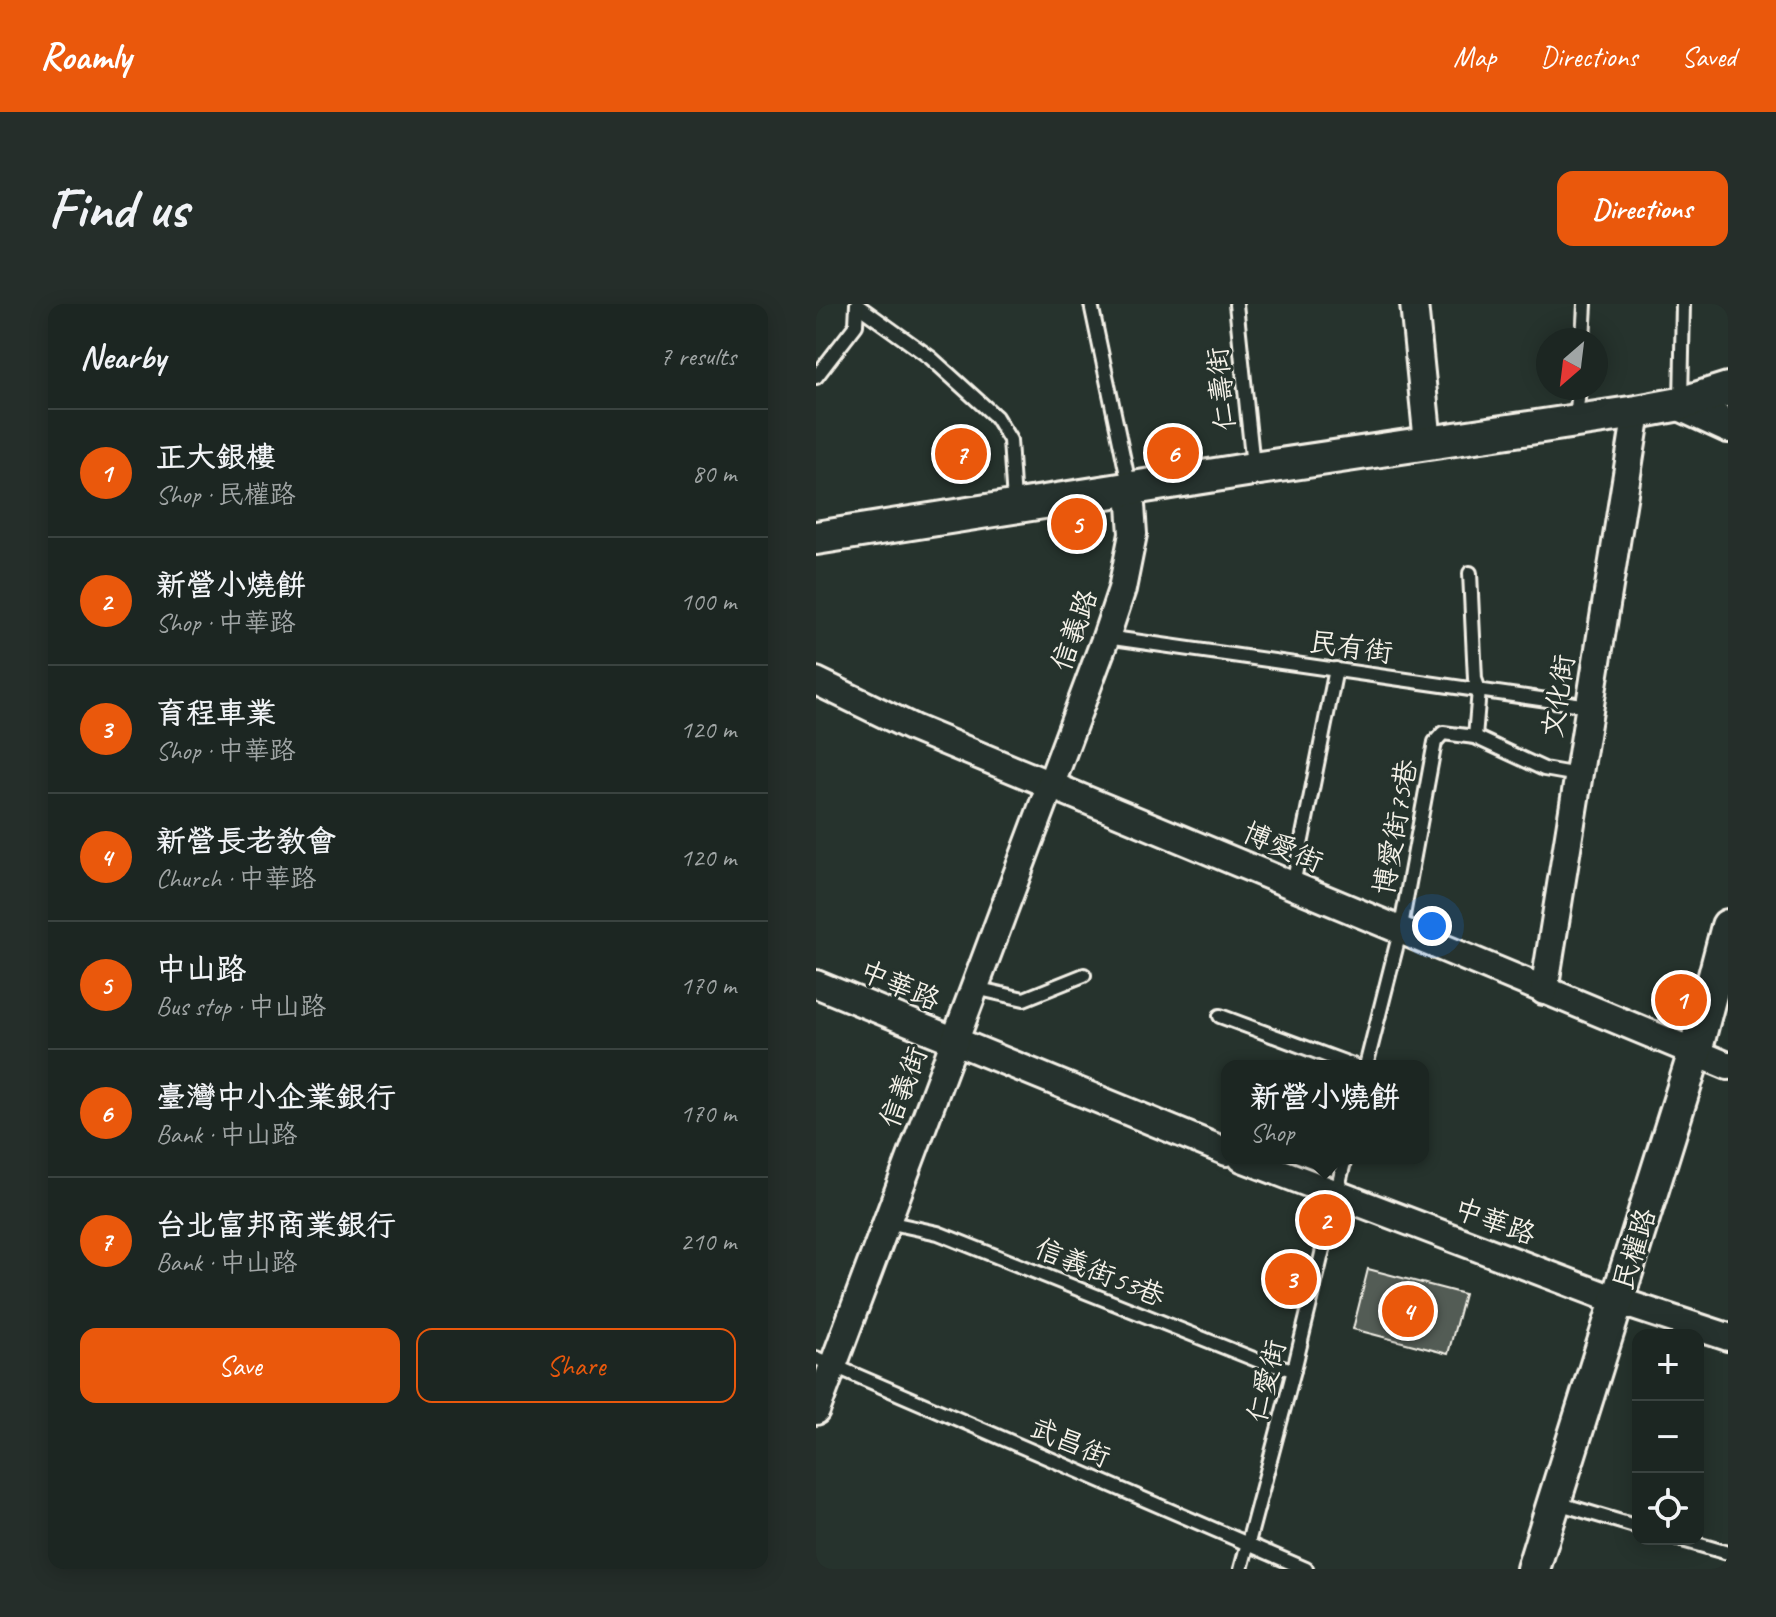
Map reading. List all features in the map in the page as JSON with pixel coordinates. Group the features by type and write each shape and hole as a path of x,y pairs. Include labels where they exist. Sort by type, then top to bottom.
{"street":[{"path":"1414,304 1428,443"},
{"path":"816,538 1637,412 1680,404 1728,389"},
{"path":"1680,404 1728,426"},
{"name":"文化街","path":"1544,991 1637,412"},
{"name":"信義路","path":"1051,785 1122,589 1133,534 1130,490"},
{"name":"博愛街","path":"816,681 913,728 1728,1066"},
{"name":"信義街","path":"816,1411 824,1361 887,1222 1051,785"},
{"name":"民權路","path":"1533,1569 1695,1052 1728,926"},
{"name":"中華路","path":"816,984 1221,1150"},
{"name":"中華路","path":"1257,1164 1618,1301 1728,1337"}],"lane":[{"path":"1091,304 1130,490"},
{"name":"仁壽街","path":"1236,304 1253,469"},
{"path":"1584,328 1585,304"},
{"path":"1680,404 1683,304"},
{"path":"816,377 856,325 857,305"},
{"path":"857,305 931,358 996,417 1010,440 1015,508"},
{"path":"1576,420 1578,400"},
{"path":"1470,573 1475,679 1479,690 1475,737"},
{"name":"民有街","path":"1106,637 1589,706"},
{"path":"1293,886 1336,669"},
{"name":"博愛街75巷","path":"1400,932 1435,742 1443,733 1475,737 1544,769 1578,775"},
{"path":"1368,1060 1400,932"},
{"path":"975,988 1024,999 1084,975"},
{"path":"1220,1016 1339,1060"},
{"name":"仁愛街","path":"1241,1569 1294,1370 1344,1164"},
{"name":"信義街53巷","path":"887,1222 938,1233 1259,1361 1294,1370"},
{"name":"武昌街","path":"824,1361 1306,1569"},
{"path":"1554,1502 1632,1525"},
{"path":"1700,1545 1728,1553"}],"building":[{"path":"1368,1269 1464,1294 1448,1354 1353,1329"}],"place":[{"name":"臺灣中小企業銀行","path":"1173,453"},
{"name":"台北富邦商業銀行","path":"961,454"},
{"name":"中山路","path":"1077,524"},
{"name":"正大銀樓","path":"1681,1000"},
{"name":"新營小燒餅","path":"1325,1220"},
{"name":"育程車業","path":"1291,1279"},
{"name":"新營長老教會","path":"1408,1311"}]}
